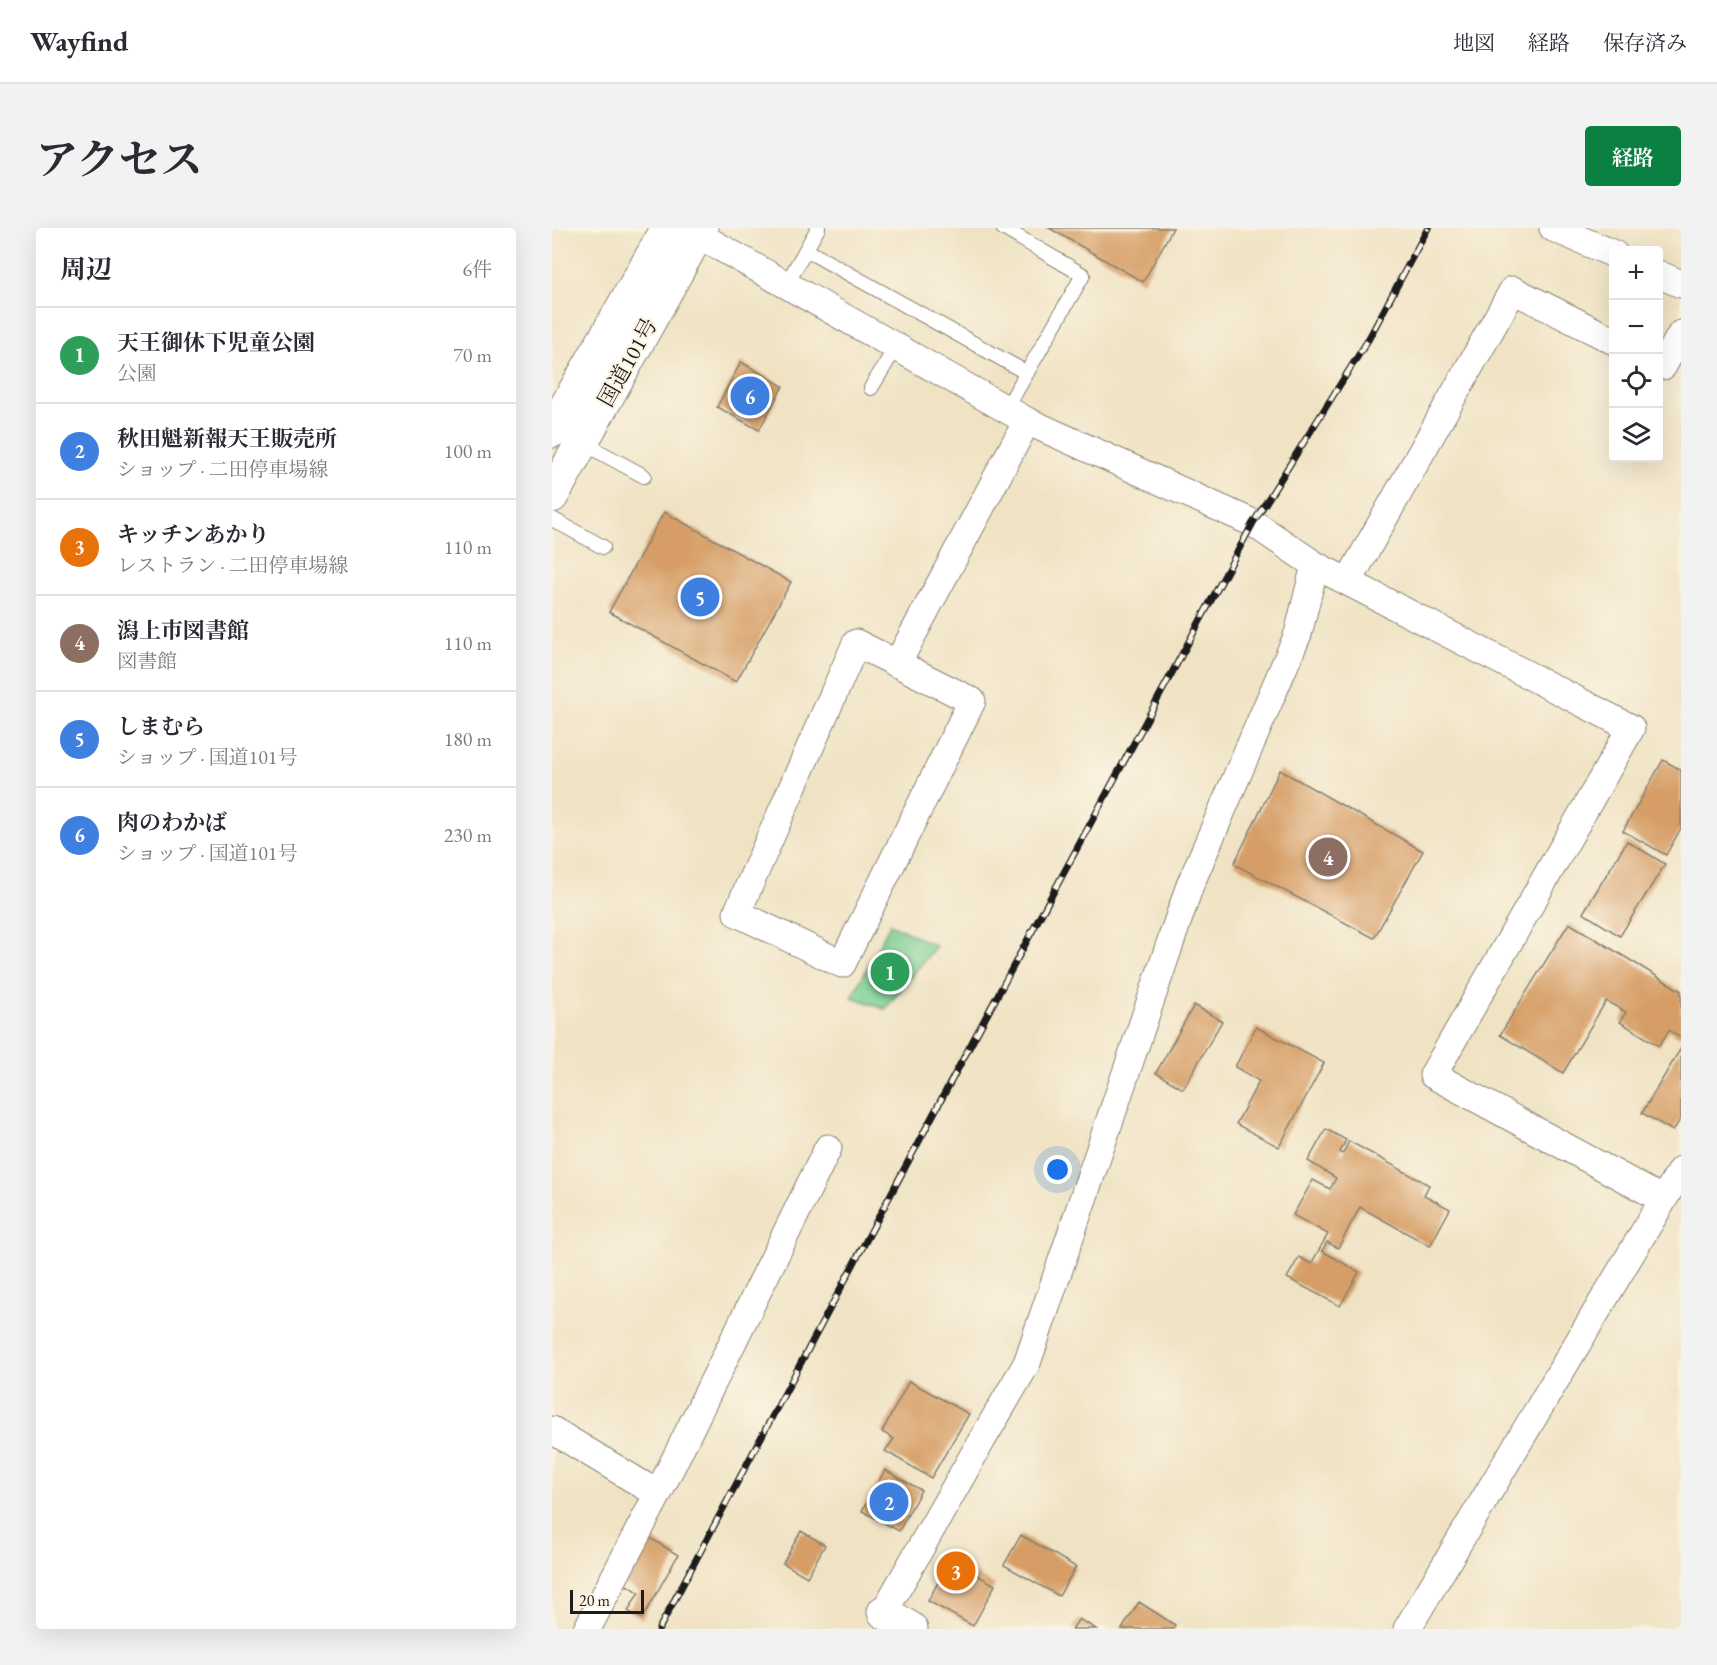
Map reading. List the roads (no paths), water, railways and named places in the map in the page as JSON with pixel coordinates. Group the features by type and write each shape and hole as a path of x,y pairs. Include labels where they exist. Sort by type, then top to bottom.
{"main road":[{"name":"国道101号","path":"552,431 688,230"},
{"name":"国道101号","path":"552,496 583,443 688,230"},
{"path":"884,1612 911,1629"}],"street":[{"path":"1552,228 1609,253"},
{"path":"688,230 1016,415 1253,523 1315,565 1631,728 1433,1075 1662,1199"},
{"path":"1348,582 1513,290 1609,338"},
{"path":"1663,366 1681,334"},
{"path":"897,663 1016,415"},
{"path":"884,1612 1027,1363 1190,885 1298,634 1315,565"},
{"path":"856,643 897,663 972,700 842,964 737,913 856,643"},
{"path":"587,1629 658,1494 828,1148"},
{"path":"1407,1629 1681,1170"},
{"path":"552,1430 658,1494"}],"lane":[{"path":"786,285 818,228"},
{"path":"1003,228 1083,275 1027,373 1016,415"},
{"path":"806,249 1027,373"},
{"path":"871,388 896,347"},
{"path":"583,443 644,476"},
{"path":"552,519 603,547"}],"railway":[{"path":"659,1629 949,1085 1253,523 1368,340 1428,228"}],"place":[{"name":"肉のわかば","path":"750,396"},
{"name":"しまむら","path":"700,597"},
{"name":"潟上市図書館","path":"1328,857"},
{"name":"天王御休下児童公園","path":"890,972"},
{"name":"秋田魁新報天王販売所","path":"889,1502"},
{"name":"キッチンあかり","path":"956,1571"}]}
